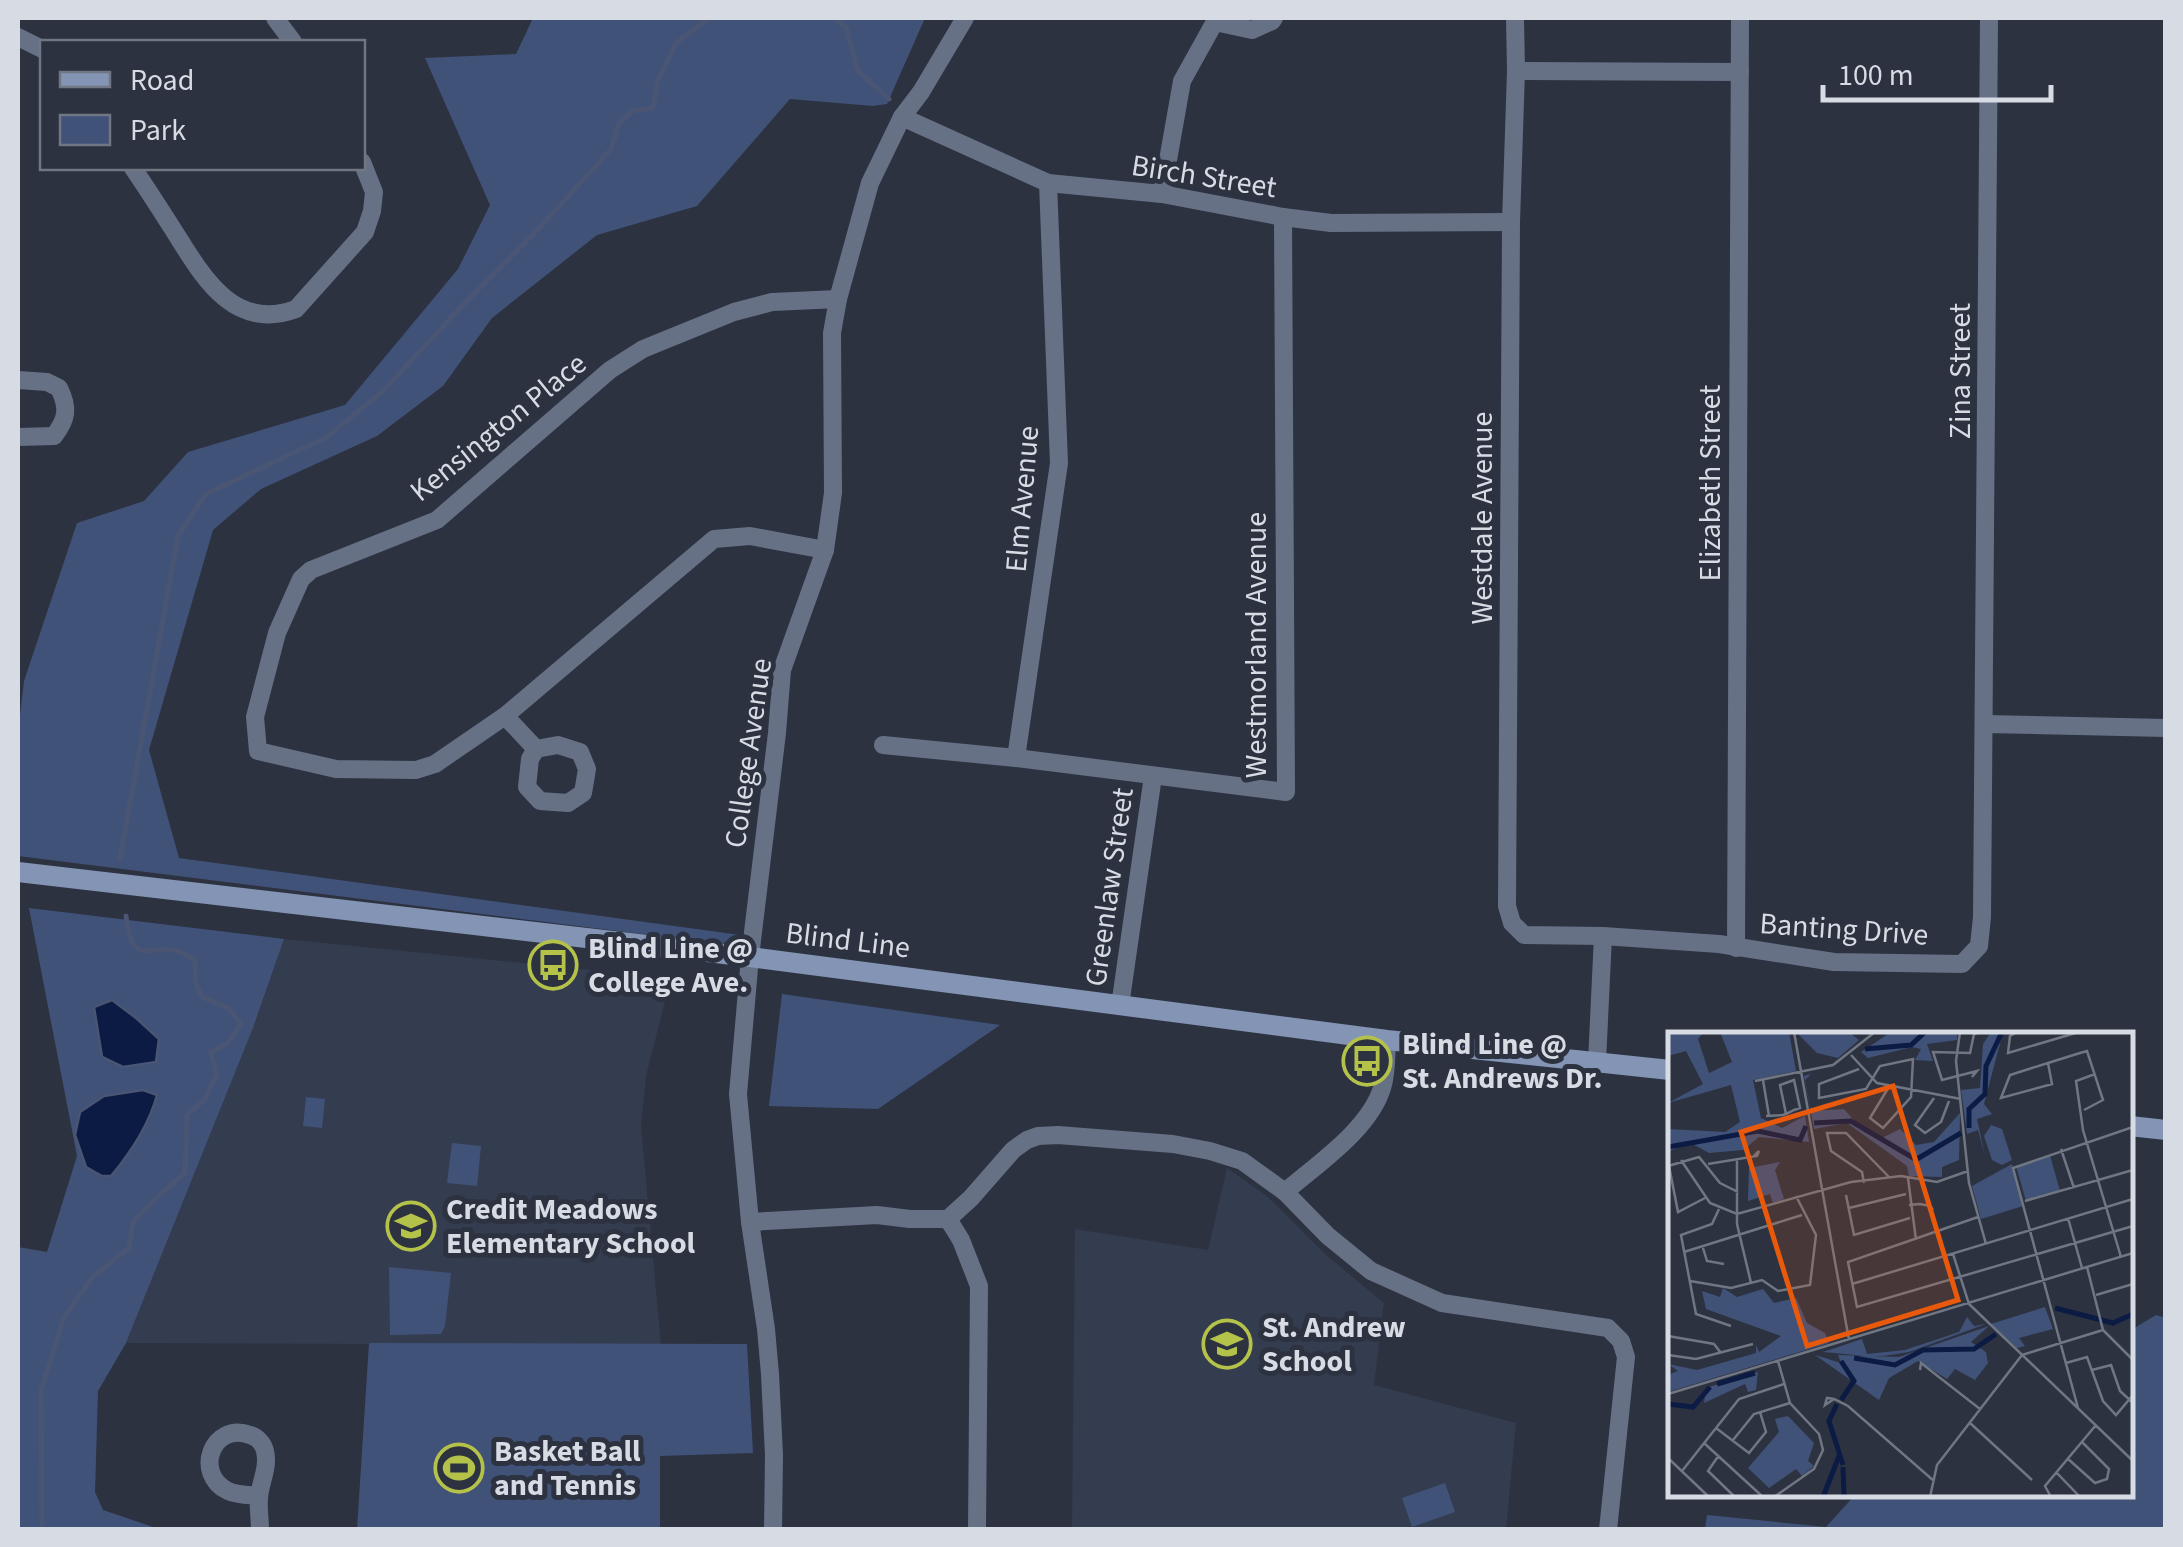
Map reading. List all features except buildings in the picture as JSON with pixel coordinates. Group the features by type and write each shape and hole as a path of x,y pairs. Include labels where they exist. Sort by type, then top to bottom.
{"street":[{"path":"275,18 292,40"},
{"name":"College Avenue","path":"773,1530 770,1374 738,1094 782,670 825,550 833,493 832,333 870,183 902,118 965,18"},
{"path":"1162,194 1182,82 1216,20 1252,30 1274,18"},
{"name":"Westdale Avenue","path":"1515,18 1507,906 1512,923 1524,935 1603,936"},
{"name":"Elizabeth Street","path":"1736,948 1740,18"},
{"name":"Zina Street","path":"1985,724 1989,18"},
{"path":"1516,71 1740,72"},
{"name":"Birch Street","path":"902,118 1048,183 1162,194 1282,217 1331,222 1512,222"},
{"path":"135,170 204,278 240,308 270,314 296,309 365,232 374,192 365,170"},
{"name":"Elm Avenue","path":"1016,758 1059,462 1048,183"},
{"name":"Westmorland Avenue","path":"884,745 1286,792 1282,217"},
{"name":"Kensington Place","path":"825,550 750,536 714,538 504,716 435,764 416,770 336,768 258,751 255,717 277,633 301,579 311,570 437,520 610,370 643,349 734,312 772,302 838,299"},
{"path":"18,380 47,382 60,388 66,408 65,421 54,436 18,437"},
{"path":"504,716 536,750"},
{"path":"1985,724 2166,728"},
{"name":"Banting Drive","path":"1603,936 1719,944 1834,962 1962,964 1980,946 1985,724"},
{"name":"Greenlaw Street","path":"1120,1006 1153,776"},
{"name":"Blind Line","path":"18,872 750,957 1387,1040 1668,1070"},
{"path":"1597,1062 1603,936"},
{"path":"1284,1192 1374,1110 1384,1084 1387,1040"},
{"path":"2133,1126 2166,1130"},
{"path":"750,1222 877,1215 948,1219 1014,1150 1038,1136 1121,1139 1210,1151 1242,1161 1284,1192 1371,1271 1442,1303 1608,1328 1621,1340 1626,1358 1608,1530"},
{"path":"948,1219 979,1286 977,1530"},
{"path":"259,1496 260,1530"}],"shaded area":[{"name":"Credit Meadows Elementary School","path":"284,939 671,978 646,1076 641,1126 661,1345 126,1343 253,1028"},
{"path":"112,1000 159,1039 156,1062 123,1067 102,1057 94,1007"},
{"path":"143,1090 157,1095 126,1157 111,1176 102,1176 86,1167 75,1135 80,1112 104,1096"},
{"name":"St. Andrew School","path":"1227,1168 1268,1197 1325,1254 1384,1303 1374,1385 1516,1423 1506,1529 1072,1530 1075,1229 1208,1250"}],"green space":[{"path":"533,18 925,18 887,104 790,99 697,206 597,235 492,318 443,386 377,436 261,489 213,530 149,750 179,858 740,935 721,944 18,856 18,732 24,681 77,523 144,501 188,452 345,405 458,269 490,205 425,58 516,54"},
{"path":"29,908 284,939 253,1028 126,1343 98,1391 95,1492 103,1510 159,1529 18,1529 18,1247 47,1252 77,1156","holes":["112,1000 159,1039 156,1062 123,1067 102,1056","143,1090 157,1096 151,1115 124,1161 126,1094"]},
{"path":"782,994 1000,1025 878,1109 769,1106"},
{"path":"306,1097 325,1099 322,1128 303,1126"},
{"path":"452,1143 481,1146 477,1186 447,1183"},
{"path":"389,1267 451,1273 441,1334 390,1335"},
{"path":"2156,1315 2166,1318 2165,1529 1705,1529 1707,1515 1826,1527 1853,1497 2133,1497 2133,1329"},
{"path":"369,1343 747,1344 753,1453 660,1456 660,1529 357,1529"},
{"path":"1445,1483 1455,1512 1412,1527 1402,1498"}],"waterway":[{"path":"120,859 178,536 206,494 327,437 383,391 612,148 618,125 632,111 653,108 657,83 676,43 709,18"},
{"path":"834,18 846,27 858,71 889,99"},
{"path":"42,1530 41,1391 64,1317 93,1277 129,1248 133,1222 185,1173 187,1115 204,1100 217,1075 211,1052 228,1043 241,1024 229,1008 202,997 195,981 195,961 169,950 138,949 126,916"}],"place":[{"name":"Blind Line @ College Ave.","path":"553,965"},
{"name":"Blind Line @ St. Andrews Dr.","path":"1367,1061"},
{"name":"Credit Meadows Elementary School","path":"411,1226"},
{"name":"St. Andrew School","path":"1227,1344"},
{"name":"Basket Ball and Tennis","path":"459,1468"}]}
